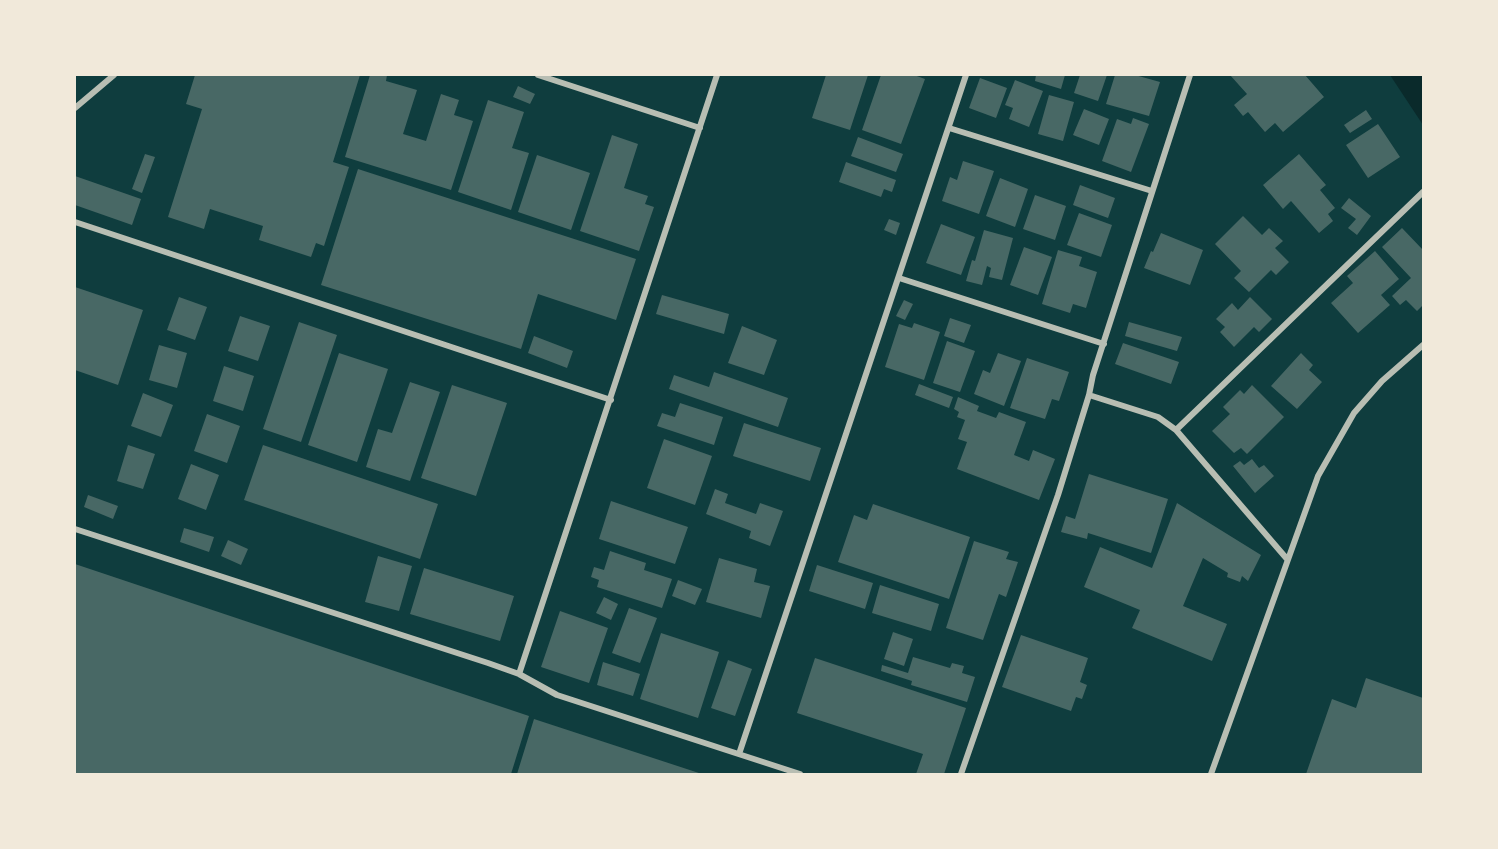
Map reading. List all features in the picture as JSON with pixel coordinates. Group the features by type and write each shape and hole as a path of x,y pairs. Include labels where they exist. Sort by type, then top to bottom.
{"street":[{"path":"75,108 114,75"},
{"path":"538,75 699,128"},
{"path":"519,674 717,75"},
{"path":"739,754 966,75"},
{"path":"961,774 1058,495 1093,375 1190,75"},
{"path":"949,128 1152,191"},
{"path":"1176,430 1423,192"},
{"path":"75,222 611,400"},
{"path":"899,278 1104,344"},
{"path":"1211,774 1318,476 1354,413 1382,381 1423,345"},
{"path":"1089,395 1158,417 1176,430 1287,559"},
{"path":"75,529 519,674 557,695 800,774"}],"water":[{"path":"1390,75 1423,75 1423,125"}],"building":[{"path":"195,75 360,75 333,162 349,167 324,246 316,243 311,257 259,240 263,226 210,209 204,229 168,217 202,109 186,104"},
{"path":"370,75 387,75 386,81 417,90 403,134 426,141 441,94 459,100 454,115 473,121 451,190 345,157"},
{"path":"826,75 868,75 850,130 812,118"},
{"path":"881,75 914,75 925,79 901,144 862,130"},
{"path":"1036,75 1065,75 1061,89 1035,81"},
{"path":"1080,75 1107,75 1098,101 1074,93"},
{"path":"1115,75 1135,75 1160,82 1149,116 1106,104"},
{"path":"1230,75 1305,75 1324,97 1283,132 1275,123 1265,132 1248,112 1243,116 1234,105 1247,94"},
{"path":"980,78 1007,88 996,118 969,108"},
{"path":"1015,80 1043,91 1029,127 1009,119 1013,108 1005,105"},
{"path":"518,86 535,94 530,104 513,97"},
{"path":"1049,95 1074,102 1063,141 1038,134"},
{"path":"488,100 524,112 512,148 529,153 511,210 458,192"},
{"path":"1084,109 1109,119 1099,145 1073,135"},
{"path":"1366,110 1372,119 1350,133 1344,125"},
{"path":"1133,118 1149,124 1131,172 1102,161 1117,119 1131,124"},
{"path":"1378,124 1400,157 1368,178 1346,145"},
{"path":"612,135 638,144 624,188 648,196 645,204 654,207 639,251 580,231"},
{"path":"858,137 903,154 896,172 851,156"},
{"path":"145,154 155,157 142,193 132,189"},
{"path":"1299,154 1326,185 1320,190 1335,208 1328,214 1333,221 1319,233 1291,201 1283,209 1263,185"},
{"path":"537,155 590,173 571,230 518,212"},
{"path":"963,161 994,171 979,214 942,201 950,177 957,180"},
{"path":"846,162 896,180 892,192 884,189 881,197 839,182"},
{"path":"358,169 636,259 616,320 538,294 521,349 321,285"},
{"path":"75,176 141,199 132,225 75,205"},
{"path":"1000,178 1028,189 1015,227 986,216"},
{"path":"1080,185 1115,198 1108,218 1073,205"},
{"path":"1035,195 1066,206 1055,240 1023,229"},
{"path":"1349,198 1371,216 1357,235 1348,228 1356,219 1341,208"},
{"path":"1079,213 1112,225 1101,257 1067,245"},
{"path":"1243,216 1262,235 1269,228 1283,241 1275,248 1289,262 1276,275 1271,270 1249,292 1234,278 1241,271 1215,244"},
{"path":"889,219 900,223 896,235 884,230"},
{"path":"941,224 975,237 961,275 926,263"},
{"path":"1402,228 1423,250 1423,305 1417,311 1406,300 1400,305 1392,296 1411,278 1382,247"},
{"path":"984,230 1013,238 1002,280 989,277 991,268 987,266 982,285 966,281 972,260 975,261"},
{"path":"1161,233 1203,250 1190,285 1144,268"},
{"path":"1024,247 1052,257 1038,295 1010,285"},
{"path":"1058,250 1082,257 1079,266 1097,272 1086,308 1073,304 1070,313 1042,304"},
{"path":"1375,251 1399,279 1381,295 1390,305 1358,333 1331,303 1353,283 1347,276"},
{"path":"75,287 143,310 118,385 75,370"},
{"path":"662,295 729,314 724,334 656,314"},
{"path":"179,297 207,307 195,340 167,330"},
{"path":"1250,297 1272,319 1259,332 1254,327 1234,347 1220,332 1225,327 1216,319 1232,303 1238,310"},
{"path":"904,300 913,304 905,320 896,316"},
{"path":"240,316 270,326 258,361 228,351"},
{"path":"950,318 971,325 964,343 944,336"},
{"path":"299,322 337,335 301,442 263,429"},
{"path":"1129,322 1182,337 1177,351 1125,336"},
{"path":"914,323 940,332 924,380 885,367 899,324 912,328"},
{"path":"742,326 777,340 764,375 728,363"},
{"path":"534,336 573,351 567,368 528,353"},
{"path":"947,341 975,351 960,392 933,383"},
{"path":"1123,343 1179,362 1171,384 1115,364"},
{"path":"159,345 187,353 177,388 149,380"},
{"path":"339,353 388,369 357,462 308,445"},
{"path":"998,353 1021,361 1004,406 974,394 983,370 990,373"},
{"path":"1301,353 1313,365 1309,370 1322,382 1297,409 1271,386"},
{"path":"1027,358 1069,372 1059,401 1052,399 1045,419 1010,408"},
{"path":"224,366 254,376 243,411 213,401"},
{"path":"714,372 788,398 778,427 669,389 674,375 709,387"},
{"path":"410,382 440,392 410,481 366,467 378,429 392,433"},
{"path":"919,384 953,397 949,408 915,395"},
{"path":"452,385 507,403 476,496 421,478"},
{"path":"1252,385 1284,417 1247,454 1241,448 1234,453 1212,431 1230,414 1223,407 1240,390 1244,394"},
{"path":"143,393 173,405 161,437 131,426"},
{"path":"958,397 979,406 977,411 996,418 999,412 1026,422 1014,455 1029,461 1033,450 1055,459 1039,500 957,469 967,442 958,439 965,420 957,417 959,412 954,409"},
{"path":"680,403 723,417 714,445 657,426 662,413 675,417"},
{"path":"207,414 240,426 227,463 194,451"},
{"path":"744,423 821,448 810,481 733,456"},
{"path":"664,439 712,456 695,505 647,488"},
{"path":"128,445 155,454 143,489 117,481"},
{"path":"263,445 438,504 420,559 244,500"},
{"path":"1252,459 1259,468 1264,465 1274,476 1255,493 1233,466 1240,461 1244,465"},
{"path":"191,464 219,475 206,510 178,499"},
{"path":"1089,474 1168,499 1151,553 1088,533 1087,539 1061,532 1066,516 1075,519"},
{"path":"715,489 728,494 725,503 756,514 760,503 783,511 770,546 749,538 751,531 706,514"},
{"path":"88,495 118,506 113,519 84,507"},
{"path":"611,501 688,527 675,564 599,539"},
{"path":"1177,503 1261,555 1248,581 1242,576 1240,582 1227,577 1228,573 1203,558 1183,606 1227,624 1212,661 1132,628 1140,610 1084,587 1100,547 1152,568"},
{"path":"873,504 970,537 949,599 838,562 854,515 867,520"},
{"path":"184,528 214,537 209,552 180,542"},
{"path":"228,540 248,549 241,565 221,556"},
{"path":"974,541 1009,552 1006,559 1018,562 1006,597 999,594 983,640 946,628"},
{"path":"610,551 646,563 644,570 672,579 662,608 597,587 599,580 591,577 594,567 604,570"},
{"path":"378,556 412,566 399,611 365,602"},
{"path":"719,558 757,569 754,582 770,586 761,618 706,602"},
{"path":"75,564 529,716 511,774 75,774"},
{"path":"817,565 873,583 865,609 809,591"},
{"path":"424,568 514,596 500,641 410,614"},
{"path":"678,580 702,589 695,605 672,596"},
{"path":"880,585 939,604 931,631 872,613"},
{"path":"604,597 618,604 611,620 596,613"},
{"path":"629,608 657,618 640,663 612,653"},
{"path":"560,611 608,628 589,683 541,667"},
{"path":"893,632 913,639 904,666 884,659"},
{"path":"661,633 719,652 698,718 640,699"},
{"path":"1021,635 1088,658 1080,682 1087,685 1082,699 1076,697 1071,711 1002,687"},
{"path":"913,657 950,668 952,663 964,666 962,673 975,677 967,702 911,685 912,681 881,671 882,665 908,673"},
{"path":"815,658 966,708 944,774 916,774 923,754 797,713"},
{"path":"728,660 752,669 735,716 711,708"},
{"path":"603,662 640,674 633,696 597,685"},
{"path":"1366,678 1423,698 1423,774 1306,774 1332,699 1356,708"},
{"path":"534,719 702,774 517,774"}]}
